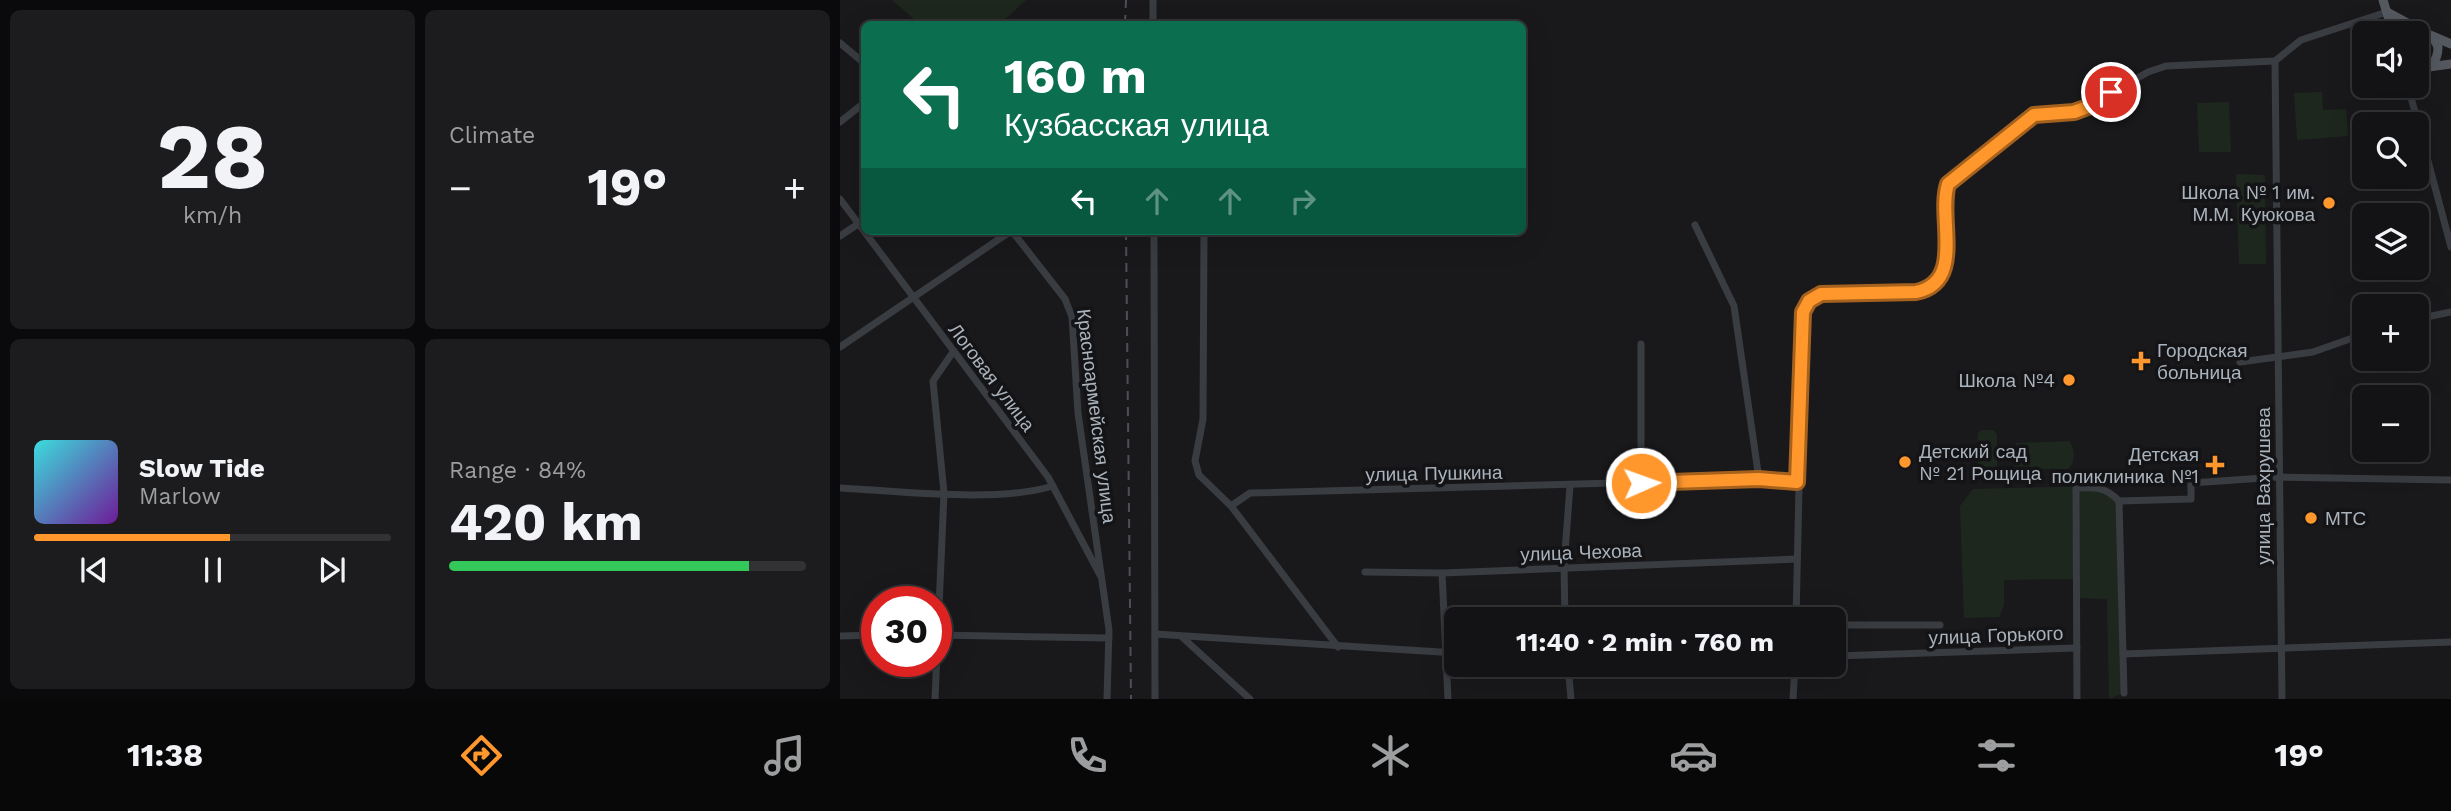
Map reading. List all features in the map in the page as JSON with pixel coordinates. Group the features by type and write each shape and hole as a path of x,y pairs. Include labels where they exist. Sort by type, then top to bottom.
{"main road":[{"path":"2383,0 2390,21"},
{"path":"2387,12 2404,21"},
{"path":"2429,34 2451,44"},
{"path":"2429,36 2438,47 2438,54 2429,63"},
{"path":"2429,69 2451,64"}],"street":[{"path":"1153,0 1153,21"},
{"path":"1797,607 1797,482 1803,312 1809,301 1821,294 1916,292 1934,285 1947,252 1945,195 1948,184 2034,115 2074,112 2093,105 2140,75 2165,66 2275,61 2301,40 2387,12"},
{"path":"840,43 861,60"},
{"name":"улица Вахрушева","path":"2275,61 2282,699"},
{"path":"2412,98 2451,247"},
{"path":"840,122 861,105"},
{"name":"Логовая улица","path":"840,200 861,222"},
{"path":"840,236 861,222"},
{"path":"1695,225 1734,306 1759,479"},
{"name":"Логовая улица","path":"870,235 912,297 1053,486 1103,582"},
{"path":"840,347 1005,235"},
{"name":"Красноармейская улица","path":"1014,235 1065,299 1072,317 1078,414 1109,638 1107,699"},
{"path":"1154,235 1155,699"},
{"path":"1204,235 1203,419 1195,461 1199,475 1231,506 1338,647"},
{"path":"2429,317 2451,313"},
{"path":"2240,362 2313,352 2352,338"},
{"path":"1641,344 1641,483"},
{"path":"939,586 944,493 933,381 953,352"},
{"path":"2124,693 2119,502 2190,499 2191,484 2278,477 2451,480"},
{"name":"улица Пушкина","path":"1231,506 1250,493 1759,479 1797,482"},
{"path":"840,488 944,493 1032,493 1053,486"},
{"path":"1565,607 1564,569 1570,486"},
{"name":"улица Горького","path":"1846,656 2077,648 2076,488 2097,486 2110,492 2119,502"},
{"name":"улица Чехова","path":"1365,572 1442,573 1797,559"},
{"path":"1442,573 1444,607"},
{"path":"1846,625 1940,625"},
{"path":"1154,634 1444,653"},
{"path":"840,636 861,635"},
{"path":"952,635 1109,638"},
{"path":"1182,637 1250,699"},
{"path":"2123,654 2451,642"},
{"path":"2077,648 2077,699"},
{"path":"935,699 936,677"},
{"path":"1448,677 1448,699"},
{"path":"1569,677 1571,699"},
{"path":"1793,699 1794,677"}],"shaded area":[{"path":"892,0 1026,0 1003,21 916,21"},
{"path":"2322,92 2323,110 2346,109 2348,136 2297,140 2294,93"},
{"path":"2229,102 2231,152 2199,152 2197,103"},
{"path":"2236,174 2265,175 2266,264 2239,264"},
{"path":"1981,430 1993,430 1997,434 1997,468 1982,471 1978,467 1978,434"},
{"path":"2069,441 2074,455 2068,469 2017,469 2014,466 2016,443"},
{"path":"2097,486 2119,501 2124,693 2109,699 2107,599 2077,598 2076,579 2004,580 2004,605 1999,617 1964,618 1960,506 1973,489"}],"railway":[{"path":"1125,21 1126,0"},
{"path":"1126,235 1131,699"}],"place":[{"name":"Школа № 1 им. М.М. Куюкова","path":"2329,203"},
{"name":"Городская больница","path":"2141,361"},
{"name":"Школа №4","path":"2069,380"},
{"name":"Детский сад № 21 Рощица","path":"1905,462"},
{"name":"Детская поликлиника №1","path":"2215,465"},
{"name":"МТС","path":"2311,518"}],"route":[{"path":"1641,483 1759,479 1797,482 1803,312 1809,301 1821,294 1916,292 1930,288 1940,275 1947,252 1945,195 1948,184 2034,115 2074,112 2093,105 2111,92"}]}
